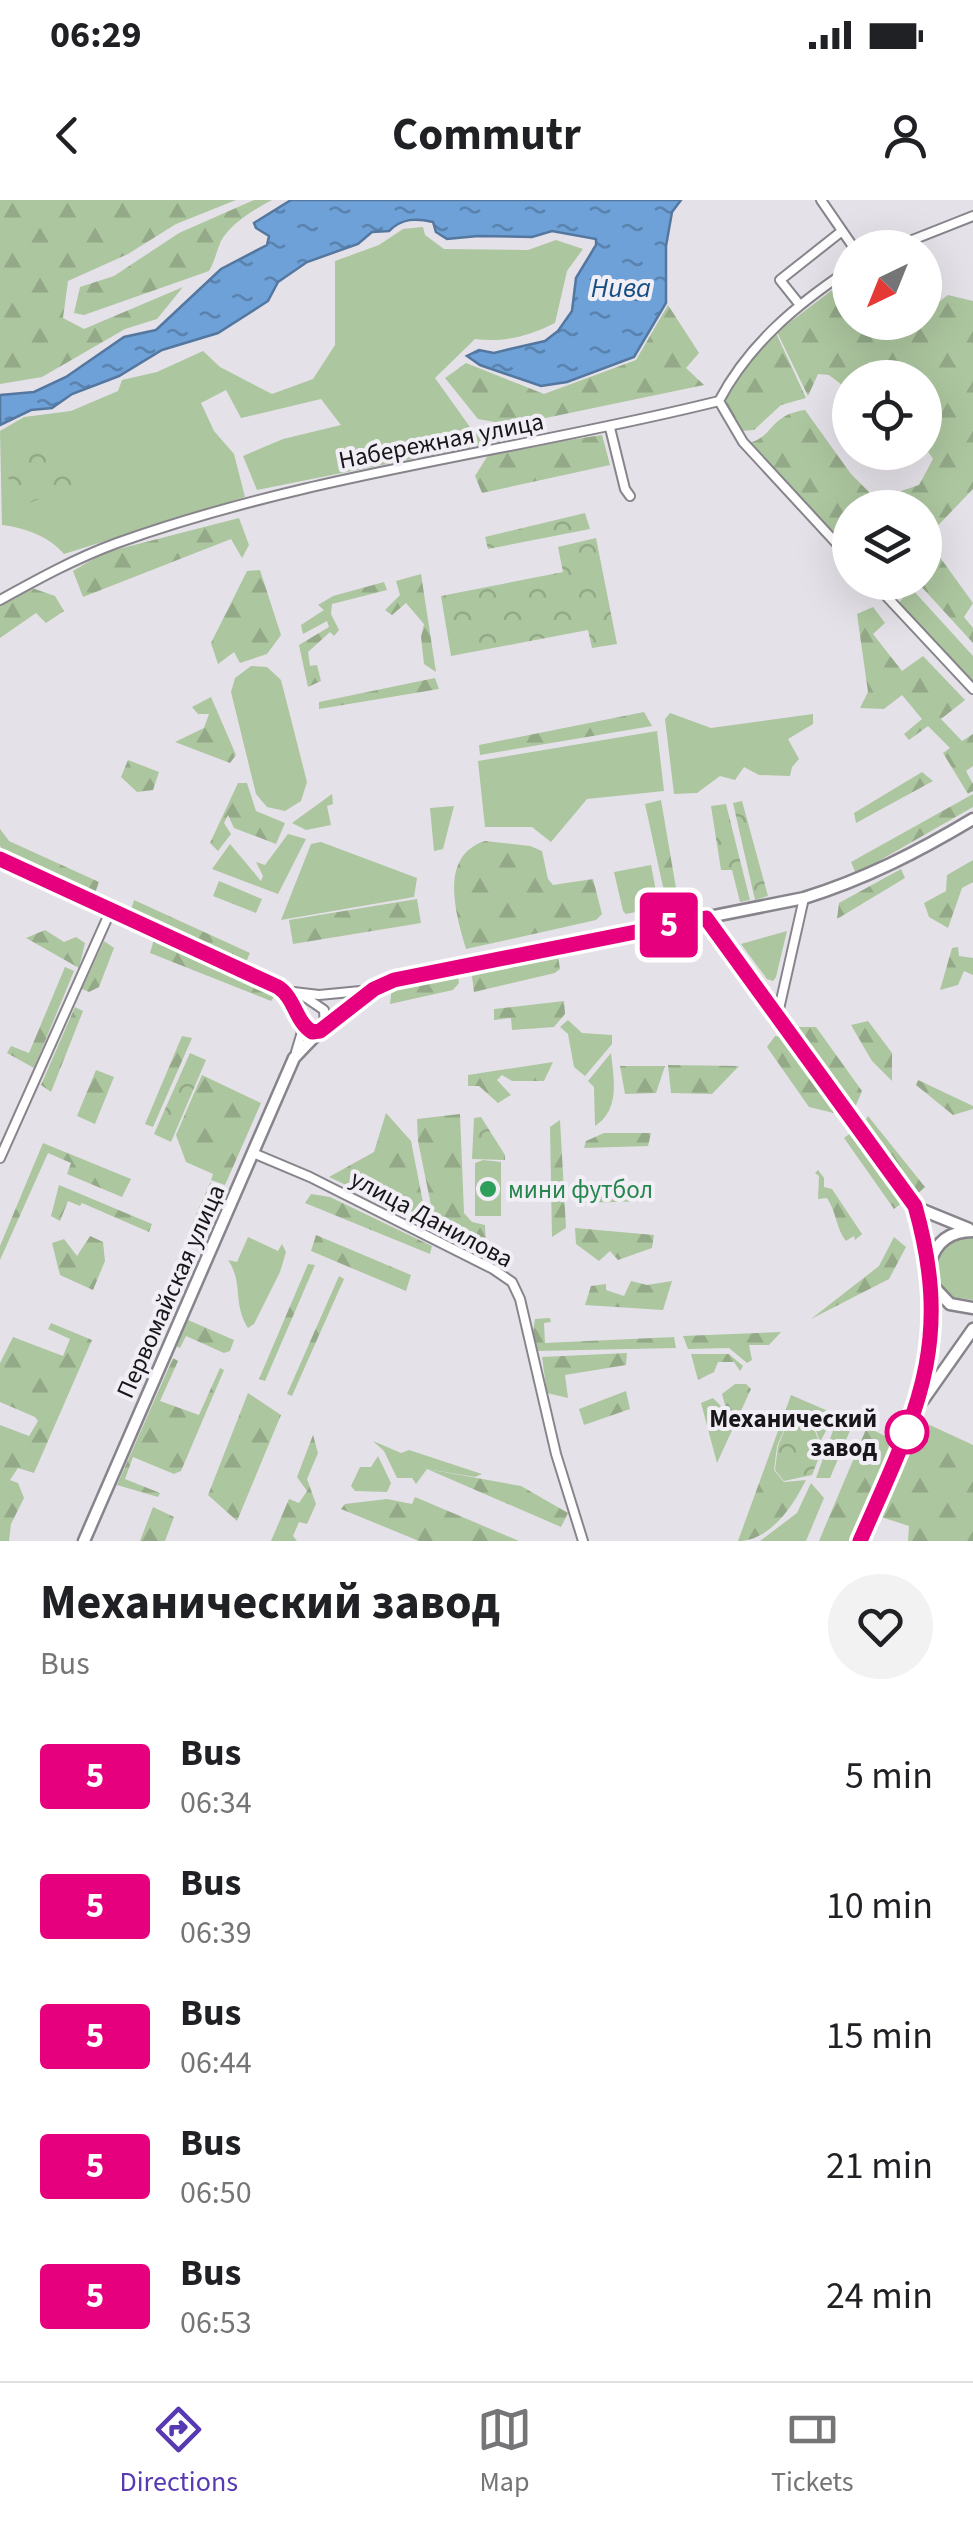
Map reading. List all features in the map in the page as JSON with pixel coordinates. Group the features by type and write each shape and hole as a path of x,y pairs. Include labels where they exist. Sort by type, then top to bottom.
{"main road":[{"name":"Первомайская улица","path":"84,1541 294,1058 322,1029 374,989 394,980 804,898 847,885 912,856 973,819"},
{"path":"706,918 915,1206 938,1294 950,1304 973,1308"},
{"path":"915,1206 973,1231"},
{"path":"860,1541 917,1409 928,1370 932,1333 931,1258 952,1234 973,1231"},
{"path":"917,1409 973,1329"}],"street":[{"path":"821,200 841,230"},
{"path":"938,230 973,216"},
{"path":"800,305 780,280 832,239"},
{"path":"832,281 800,305 742,362 719,401 743,442 832,538"},
{"name":"Набережная улица","path":"0,600 65,565 115,544 250,500 488,448 610,428 719,401"},
{"path":"610,428 630,496"},
{"path":"890,600 973,689"},
{"path":"0,859 258,976 285,991 306,1029 322,1029 324,1010 296,992"},
{"path":"777,1018 804,898"},
{"path":"0,1156 110,912"},
{"name":"Первомайская улица","path":"285,991 318,995 374,989"},
{"name":"Первомайская улица","path":"294,1058 302,1032 298,1015"},
{"name":"улица Данилова","path":"252,1153 310,1177 512,1282 520,1299 556,1454 583,1541"}],"green space":[{"path":"0,200 236,200 176,224 128,254 68,281 63,318 84,329 183,287 157,319 125,329 42,377 0,384"},
{"path":"254,200 272,200 231,228 209,271 84,315 74,313 80,287 114,276 179,233"},
{"path":"423,227 425,235 444,249 528,250 556,240 583,249 567,271 555,323 516,337 475,339 435,378 470,427 501,441 257,490 243,456 283,439 341,425 321,399 241,418 226,390 201,403 214,431 234,454 245,497 64,554 36,534 2,525 0,431 24,417 71,411 118,391 122,380 157,372 203,351 220,367 272,394 313,379 335,345 335,261 379,245 403,229"},
{"path":"832,290 832,340 942,340 942,299 948,295 973,301 973,489 942,521 942,490 904,490 919,485 927,470 942,470 942,360 832,360 832,377 818,374 808,396 777,332"},
{"path":"668,305 699,353 686,368 704,385 512,425 478,419 445,378 466,363 544,394 636,360"},
{"path":"776,333 806,398 781,405 754,430 741,431 724,403 756,351"},
{"path":"805,410 832,448 832,470 848,470 867,490 832,490 832,530 749,443 793,413"},
{"path":"602,435 610,465 482,493 475,476 490,452"},
{"path":"67,439 92,493 57,504 49,495 22,506 3,467"},
{"path":"585,513 590,529 488,549 485,537"},
{"path":"239,518 249,545 242,558 231,539 83,597 73,571 103,553"},
{"path":"596,538 617,644 592,648 588,630 451,656 441,596 563,572 558,547"},
{"path":"942,560 973,603 964,617 973,628 973,643 934,600 942,600"},
{"path":"260,570 281,635 267,654 240,663 234,652 218,664 211,643 247,571"},
{"path":"421,574 436,672 424,664 424,624 406,603 392,615 385,610 400,595 396,581"},
{"path":"384,582 387,590 332,604 331,614 339,630 334,636 330,632 308,652 310,666 317,665 321,681 308,687 299,645 329,627 327,621 303,634 301,625 324,610 318,605 333,596"},
{"path":"32,588 55,596 64,611 46,623 36,613 0,638 0,606"},
{"path":"901,600 922,600 973,656 973,681 898,604"},
{"path":"873,607 885,623 873,634 902,671 923,656 965,700 941,719 962,741 973,734 973,766 966,771 973,791 968,794 943,753 950,748 928,726 909,740 904,734 922,719 902,695 884,709 860,708 868,692 857,614"},
{"path":"251,666 267,667 281,680 307,782 301,801 285,811 267,807 256,794 231,692 235,678"},
{"path":"435,678 439,689 319,709 319,702"},
{"path":"211,697 236,755 230,763 175,742 204,728 209,714 198,714 192,707"},
{"path":"644,712 652,726 480,755 479,745"},
{"path":"670,713 711,728 813,714 813,724 788,739 799,759 790,776 759,775 744,767 735,780 720,776 697,793 674,794 665,719"},
{"path":"657,731 664,791 587,799 551,842 532,827 485,827 478,761"},
{"path":"128,760 159,772 153,790 137,792 121,777"},
{"path":"922,772 933,781 856,823 854,813"},
{"path":"238,783 247,783 256,811 285,823 276,844 234,828 228,815 224,823 231,834 218,851 210,843"},
{"path":"332,794 333,804 327,806 331,825 306,830 292,823"},
{"path":"973,794 973,807 856,874 851,862"},
{"path":"661,800 677,894 665,896 645,804"},
{"path":"742,801 768,896 755,900 733,803"},
{"path":"726,804 750,900 740,902 732,870 721,870 711,806"},
{"path":"454,806 443,849 434,851 430,808"},
{"path":"0,829 9,841 99,882 95,893 4,852"},
{"path":"288,834 306,839 278,894 212,869 230,844 261,881 263,876 256,862 265,865"},
{"path":"485,841 542,851 553,885 593,879 602,914 596,920 466,949 455,904 456,873 470,849"},
{"path":"321,842 417,878 414,897 281,920 311,844"},
{"path":"973,860 973,882 962,888 948,928 929,917 924,903 946,891 947,875"},
{"path":"651,865 659,907 626,914 614,872"},
{"path":"901,869 905,878 837,919 839,903"},
{"path":"219,881 262,899 256,913 213,896"},
{"path":"417,899 421,923 293,944 289,920"},
{"path":"134,900 250,953 246,962 131,910"},
{"path":"45,930 64,942 76,937 85,943 79,968 26,938"},
{"path":"787,931 776,977 773,981 767,979 741,944"},
{"path":"155,936 242,975 274,997 271,1001 150,953"},
{"path":"104,941 114,948 99,987 89,992 82,989"},
{"path":"958,947 959,956 973,958 973,975 964,971 958,985 940,990 952,948"},
{"path":"558,956 560,969 555,973 474,992 472,976"},
{"path":"65,967 74,971 34,1068 7,1053 11,1046 29,1053"},
{"path":"458,977 459,983 453,990 390,1004 392,987"},
{"path":"564,1001 565,1014 554,1027 512,1030 511,1018 494,1020 494,1009"},
{"path":"75,1007 83,1011 51,1092 41,1085"},
{"path":"568,1020 582,1033 612,1035 612,1044 585,1076 574,1067 568,1034 560,1027"},
{"path":"868,1021 892,1053 892,1081 872,1061 851,1025"},
{"path":"793,1027 816,1027 862,1091 854,1110"},
{"path":"182,1036 192,1038 153,1127 145,1124"},
{"path":"775,1036 786,1038 842,1115 809,1107 767,1047"},
{"path":"190,1053 206,1060 171,1142 154,1134"},
{"path":"611,1053 612,1103 595,1126 594,1087 588,1081"},
{"path":"553,1062 544,1081 512,1081 502,1075 497,1080 511,1095 498,1103 479,1086 468,1086 468,1075"},
{"path":"668,1065 739,1066 712,1094 671,1093"},
{"path":"620,1066 665,1066 656,1093 625,1094"},
{"path":"96,1070 114,1077 95,1124 77,1116"},
{"path":"202,1075 261,1103 225,1185 211,1180 213,1174 186,1162 176,1135"},
{"path":"918,1080 973,1109 953,1115 916,1085"},
{"path":"386,1113 411,1141 427,1223 329,1177 374,1152"},
{"path":"460,1114 464,1213 472,1222 485,1225 486,1248 435,1225 418,1141 417,1119"},
{"path":"868,1116 925,1187 914,1197 863,1124"},
{"path":"481,1117 505,1160 472,1159 474,1118"},
{"path":"560,1120 566,1228 552,1237 550,1127"},
{"path":"856,1129 907,1199 894,1209 844,1138"},
{"path":"604,1133 651,1133 648,1146 584,1148 586,1141"},
{"path":"43,1143 131,1179 122,1197 67,1174 71,1163 48,1153 0,1260 0,1246"},
{"name":"мини футбол","path":"501,1162 501,1216 475,1216 475,1163"},
{"path":"818,1170 824,1187 832,1189 862,1234 855,1240 854,1236 846,1241 827,1198 818,1199"},
{"path":"210,1183 223,1189 205,1230 192,1224"},
{"path":"577,1184 649,1185 648,1201 580,1203"},
{"path":"59,1185 152,1224 149,1232 82,1203 80,1206 68,1201 60,1221 51,1216"},
{"path":"311,1194 330,1197 432,1246 430,1254 305,1203"},
{"path":"575,1228 654,1235 652,1248 618,1260 610,1251 599,1261 576,1244"},
{"path":"316,1235 411,1275 406,1291 311,1251"},
{"path":"90,1236 103,1242 105,1261 93,1290 60,1275 52,1243 64,1239 77,1256"},
{"path":"248,1237 278,1251 282,1244 286,1252 254,1324 248,1328 228,1260 237,1262"},
{"path":"894,1237 906,1247 889,1279 811,1319 879,1266"},
{"path":"973,1238 973,1300 953,1297 941,1285 939,1258 955,1241"},
{"path":"308,1264 315,1265 265,1381 259,1379"},
{"path":"339,1276 344,1279 292,1396 287,1394"},
{"path":"631,1281 647,1285 672,1281 663,1310 585,1305 591,1286 606,1284 606,1290 624,1296"},
{"path":"550,1318 551,1322 544,1323 545,1343 674,1337 676,1348 536,1351 532,1337 535,1319"},
{"path":"188,1320 234,1340 230,1351 224,1353 186,1336 180,1348 176,1346"},
{"path":"51,1323 92,1340 34,1473 18,1468 10,1480 18,1483 24,1498 11,1524 9,1541 0,1541 0,1425 29,1436 38,1421 0,1402 0,1363 13,1337 63,1356 70,1339 48,1329"},
{"path":"781,1332 769,1345 749,1345 752,1360 747,1363 729,1348 688,1349 683,1336"},
{"path":"627,1353 626,1365 565,1375 568,1398 547,1393 542,1357"},
{"path":"691,1354 729,1354 743,1366 740,1371 734,1362 718,1362 714,1372 698,1380"},
{"path":"173,1358 178,1361 160,1401 199,1415 220,1368 224,1370 181,1471 174,1474 133,1457 125,1479 160,1493 158,1497 117,1485"},
{"path":"735,1384 746,1384 751,1389 717,1463 701,1403 713,1398 727,1412 722,1394"},
{"path":"626,1391 630,1409 584,1425 579,1409"},
{"path":"248,1393 281,1415 237,1521 208,1495"},
{"path":"791,1395 835,1414 820,1442 810,1414 788,1421 777,1446 774,1470 784,1482 806,1480 787,1511 770,1529 738,1541"},
{"path":"839,1414 854,1421 830,1478 816,1478"},
{"path":"809,1415 822,1450 812,1475 784,1481 775,1470 778,1446 788,1422"},
{"path":"919,1420 973,1445 973,1541 908,1541 909,1526 878,1516"},
{"path":"867,1427 895,1441 850,1541 819,1541"},
{"path":"313,1435 318,1453 307,1479 316,1504 307,1524 299,1522 293,1536 297,1541 271,1541 289,1499 299,1503 307,1491 297,1477"},
{"path":"373,1441 401,1453 409,1450 482,1474 475,1477 427,1469 416,1484 412,1478 397,1478 384,1451"},
{"path":"378,1456 391,1483 387,1492 355,1491 351,1486 360,1467 371,1467"},
{"path":"427,1469 521,1486 568,1513 561,1527"},
{"path":"811,1483 824,1498 806,1541 760,1541 797,1513"},
{"path":"415,1497 519,1541 419,1541 341,1509 345,1504 387,1499 412,1504"},
{"path":"153,1507 174,1517 165,1541 140,1541"}],"water":[{"name":"Нива","path":"291,200 681,200 672,212 666,246 666,303 634,357 567,382 541,386 480,365 467,356 479,350 494,353 545,341 558,331 572,311 576,278 596,239 552,231 532,237 447,239 436,232 433,222 415,220 404,221 389,231 372,232 358,244 307,262 278,282 268,301 218,333 162,350 119,376 72,394 52,408 31,410 0,425 0,395 34,392 66,377 124,337 156,330 221,269 267,245 269,236 254,223"}],"bus line":[{"name":"5","path":"0,859 278,987 285,991 306,1029 312,1032 320,1031 374,989 394,980 706,918 915,1206 924,1238 931,1281 928,1370 917,1409 860,1541"}],"place":[{"name":"мини футбол","path":"488,1189"},
{"name":"Механический завод","path":"907,1432"}]}
